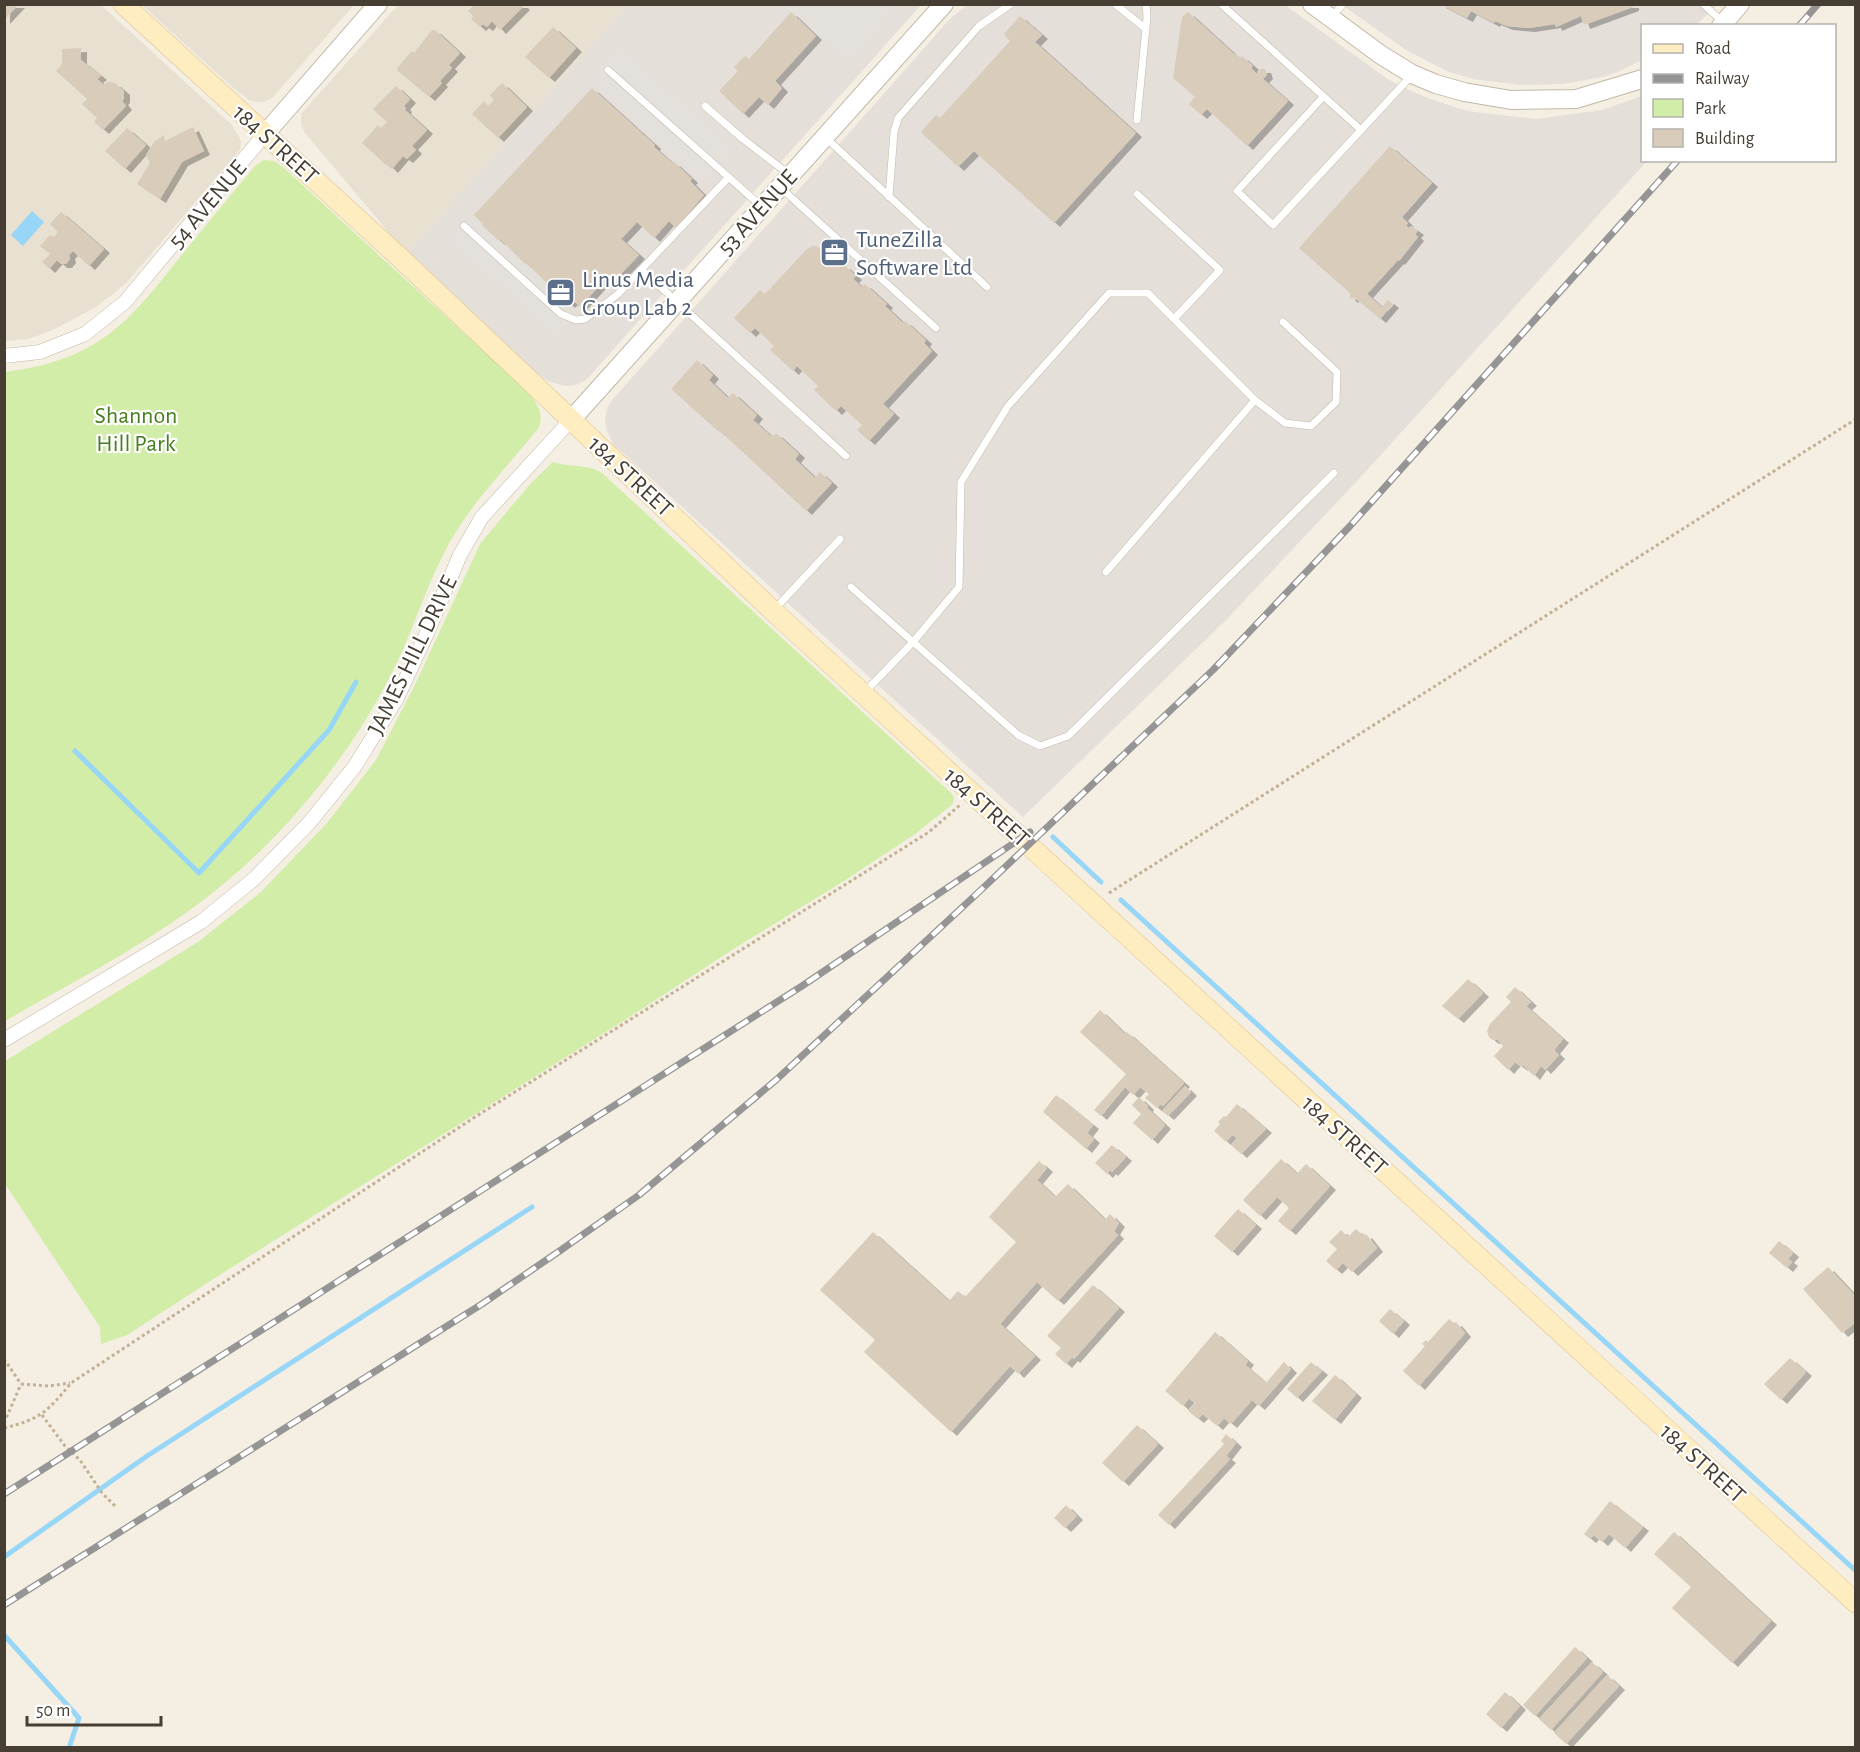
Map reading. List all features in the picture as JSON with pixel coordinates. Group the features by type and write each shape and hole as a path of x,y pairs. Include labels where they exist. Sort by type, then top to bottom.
{"main road":[{"name":"184 STREET","path":"123,4 396,254 773,611 1856,1603"}],"street":[{"name":"54 AVENUE","path":"4,356 40,352 85,334 126,302 265,134 378,4"},
{"name":"53 AVENUE","path":"571,420 944,4"},
{"path":"1312,4 1337,11 1381,55 1412,74 1464,92 1511,100 1576,99 1641,79"},
{"path":"1722,24 1740,4"},
{"name":"JAMES HILL DRIVE","path":"4,1040 201,922 254,879 309,823 355,766 397,698 428,633 460,555 482,517 571,420"}],"lane":[{"path":"889,197 894,132 898,118 979,26 1011,4"},
{"path":"1115,4 1146,29"},
{"path":"1137,120 1146,29 1146,4"},
{"path":"1221,4 1361,130"},
{"path":"1703,4 1722,24"},
{"path":"608,70 762,207"},
{"path":"1323,97 1237,191 1273,225 1412,74"},
{"path":"705,106 743,139 936,328"},
{"path":"825,137 987,287"},
{"path":"464,226 561,314 569,319 585,319 618,294 728,178"},
{"path":"1137,194 1220,270 1174,319"},
{"path":"642,270 846,456"},
{"path":"863,694 913,642 959,587 961,482 1008,406 1109,293 1148,293 1255,400 1285,423 1311,426 1336,402 1337,372 1283,322"},
{"path":"1106,572 1255,400"},
{"path":"851,587 1018,735 1040,746 1068,736 1334,472"},
{"path":"773,611 840,539"}],"path":[{"path":"1092,903 1856,418"},
{"path":"4,1428 22,1424 42,1415 71,1383 475,1117 929,832 961,804"},
{"path":"4,1359 21,1384"},
{"path":"21,1384 49,1386 71,1383"},
{"path":"4,1423 21,1384"},
{"path":"42,1415 65,1446 81,1460 102,1493 116,1507"}],"shaded area":[{"path":"5,5 101,5 232,125 241,141 240,149 234,157 129,280 113,294 96,307 53,330 28,339 5,341"},
{"path":"142,5 354,5 272,98 264,102 256,102 249,100 230,85"},
{"path":"398,5 627,5 407,254 305,133 301,125 301,114"},
{"path":"627,5 921,5 586,380 565,386 548,381 530,368 407,254"},
{"path":"783,5 840,5 844,8 848,5 899,5 848,64"},
{"path":"967,5 1285,5 1389,80 1420,95 1454,107 1474,112 1537,119 1602,110 1641,96 1641,162 1646,162 1369,468 1227,619 1023,817 613,444 605,419 608,406 614,398 950,19"},
{"path":"1342,5 1717,5 1697,24 1641,24 1641,60 1603,77 1563,84 1520,85 1473,79 1449,72 1406,50"},
{"path":"621,47 734,150 702,184 590,81"},
{"path":"471,216 570,306 560,340 448,240"}],"green space":[{"name":"Shannon Hill Park","path":"263,160 274,161 284,168 517,382 537,405 540,423 536,431 485,491 451,539 380,696 333,768 296,813 233,876 187,912 121,955 5,1021 5,372 40,366 63,359 109,334 144,301 255,166"},
{"path":"553,462 591,468 603,474 952,794 953,804 915,834 844,881 631,1016 127,1335 101,1344 100,1327 5,1184 5,1061 198,942 261,892 327,823 376,760 415,685 480,544 531,483"}],"water":[{"path":"32,211 44,222 23,246 11,235"}],"building":[{"path":"4,4 19,4 4,20"},
{"path":"475,4 522,4 524,6 500,30 492,21 487,27 483,24 480,27 471,19 473,16 468,11"},
{"path":"1440,4 1633,4 1633,7 1584,25 1581,16 1556,27 1555,24 1529,28 1507,26 1495,21 1494,23 1471,11 1467,18"},
{"path":"791,12 816,36 775,81 782,88 768,105 759,97 743,114 719,91 738,71 734,67 745,56 749,59"},
{"path":"1188,12 1233,53 1240,58 1242,56 1253,66 1251,68 1257,74 1261,69 1265,69 1267,75 1263,79 1288,101 1247,146 1207,109 1201,115 1189,104 1195,97 1173,78 1182,17"},
{"path":"1020,16 1042,35 1035,42 1136,133 1054,223 974,151 958,167 921,132 936,115 940,118 1010,41 1004,34"},
{"path":"553,27 576,48 549,78 525,57"},
{"path":"432,30 435,30 460,53 449,65 452,68 440,81 442,83 429,97 397,70"},
{"path":"81,48 81,60 101,76 97,79 104,85 107,82 115,83 124,91 122,101 126,106 103,130 94,122 97,118 82,104 87,99 56,71 62,64 62,49"},
{"path":"502,83 527,107 498,138 472,114 484,101 488,106 494,100 490,95"},
{"path":"396,86 410,99 404,106 405,110 427,130 412,146 416,150 407,159 403,156 392,169 362,143 378,125 381,128 387,122 373,109"},
{"path":"592,88 655,145 654,147 692,179 690,181 704,195 676,228 669,221 654,238 637,222 621,239 639,255 613,282 607,277 580,307 573,300 569,304 500,239 499,241 474,215"},
{"path":"193,127 204,151 182,162 160,199 137,184 150,163 146,155 154,142 164,135 165,141"},
{"path":"127,128 146,145 125,169 105,151"},
{"path":"1390,146 1432,183 1402,217 1408,223 1406,226 1409,228 1411,226 1418,231 1415,234 1418,237 1399,261 1367,294 1382,307 1388,300 1393,304 1380,319 1354,297 1352,299 1349,296 1351,294 1299,248"},
{"path":"61,212 104,249 89,266 73,251 66,264 61,264 57,260 49,269 42,262 50,254 40,246 50,235 54,237 58,232 50,224"},
{"path":"817,246 842,268 844,265 856,276 853,279 862,287 865,284 887,304 885,306 903,323 905,321 926,340 924,343 932,351 883,404 894,414 869,441 857,430 862,425 841,406 836,411 814,390 818,386 797,366 793,371 770,350 774,346 755,328 750,333 734,318 760,290 765,294 807,249"},
{"path":"697,360 713,375 709,380 728,398 733,393 757,415 753,420 772,437 776,433 799,454 795,459 815,478 820,472 832,483 806,511 671,389"},
{"path":"1468,979 1483,993 1458,1019 1442,1006"},
{"path":"1515,987 1531,1002 1526,1006 1563,1039 1554,1050 1559,1055 1545,1070 1541,1066 1534,1076 1523,1065 1522,1067 1515,1062 1508,1070 1494,1056 1503,1046 1498,1040 1489,1037 1487,1031 1490,1024 1511,1002 1506,997"},
{"path":"1100,1010 1184,1083 1163,1106 1160,1104 1157,1108 1145,1098 1149,1094 1140,1087 1133,1095 1125,1087 1101,1116 1094,1110 1126,1074 1080,1032"},
{"path":"1185,1086 1191,1092 1168,1116 1162,1111"},
{"path":"1056,1095 1093,1125 1087,1133 1094,1139 1086,1149 1043,1112"},
{"path":"1139,1097 1165,1125 1152,1140 1133,1123 1141,1114 1132,1105"},
{"path":"1237,1104 1266,1129 1241,1154 1231,1145 1237,1138 1232,1135 1226,1142 1214,1131 1220,1124 1218,1122 1224,1116 1226,1117"},
{"path":"1112,1145 1126,1157 1112,1172 1110,1170 1107,1174 1095,1163"},
{"path":"1281,1159 1297,1174 1306,1164 1330,1186 1290,1231 1278,1221 1289,1208 1277,1197 1260,1216 1243,1200"},
{"path":"1039,1161 1047,1168 1037,1180 1055,1197 1068,1184 1105,1220 1110,1214 1119,1223 1114,1231 1118,1235 1058,1301 1037,1282 1000,1324 1035,1356 1018,1374 1010,1366 951,1432 864,1352 875,1340 820,1290 873,1232 949,1301 958,1291 965,1297 1016,1242 989,1217"},
{"path":"1238,1209 1256,1225 1232,1252 1214,1236"},
{"path":"1356,1229 1364,1236 1366,1234 1377,1248 1352,1272 1343,1263 1336,1270 1326,1261 1337,1249 1329,1242 1341,1230 1348,1237"},
{"path":"1779,1241 1793,1253 1788,1259 1792,1262 1787,1268 1769,1253"},
{"path":"1828,1267 1856,1297 1856,1322 1842,1333 1803,1289"},
{"path":"1093,1285 1119,1308 1074,1359 1072,1357 1066,1364 1055,1354 1061,1348 1047,1336"},
{"path":"1390,1309 1404,1321 1393,1334 1379,1321"},
{"path":"1449,1319 1456,1322 1465,1333 1419,1386 1403,1371 1425,1346 1422,1344 1426,1340 1428,1342"},
{"path":"1215,1332 1248,1361 1245,1365 1266,1383 1284,1362 1291,1369 1259,1406 1252,1400 1231,1424 1224,1418 1217,1426 1203,1414 1198,1419 1188,1411 1195,1403 1189,1398 1183,1406 1165,1391"},
{"path":"1790,1358 1806,1372 1781,1400 1764,1384"},
{"path":"1311,1362 1322,1371 1297,1398 1287,1389"},
{"path":"1335,1375 1356,1394 1335,1420 1312,1401"},
{"path":"1137,1425 1158,1444 1123,1482 1102,1463"},
{"path":"1226,1434 1236,1443 1226,1456 1230,1459 1169,1525 1158,1515 1224,1444 1221,1441"},
{"path":"1610,1501 1643,1527 1625,1548 1609,1534 1602,1542 1594,1535 1590,1539 1584,1534"},
{"path":"1066,1505 1077,1516 1065,1528 1054,1518"},
{"path":"1674,1532 1771,1621 1732,1663 1672,1608 1691,1587 1654,1554"},
{"path":"1575,1647 1587,1658 1535,1716 1523,1705"},
{"path":"1592,1662 1603,1672 1551,1730 1539,1719"},
{"path":"1607,1675 1619,1686 1566,1744 1554,1733"},
{"path":"1505,1692 1520,1706 1501,1728 1486,1714"}],"waterway":[{"path":"75,751 199,873 329,730 356,682"},
{"path":"1053,837 1101,882"},
{"path":"1121,900 1856,1571"},
{"path":"4,1557 147,1456 532,1207"},
{"path":"4,1635 79,1718 69,1748"}],"railway":[{"path":"1801,24 1818,4"},
{"path":"4,1605 482,1304 639,1195 776,1080 1213,670 1350,526 1676,162"},
{"path":"4,1494 802,986 1030,832"}],"place":[{"name":"TuneZilla Software Ltd","path":"835,253"},
{"name":"Linus Media Group Lab 2","path":"561,293"}]}
